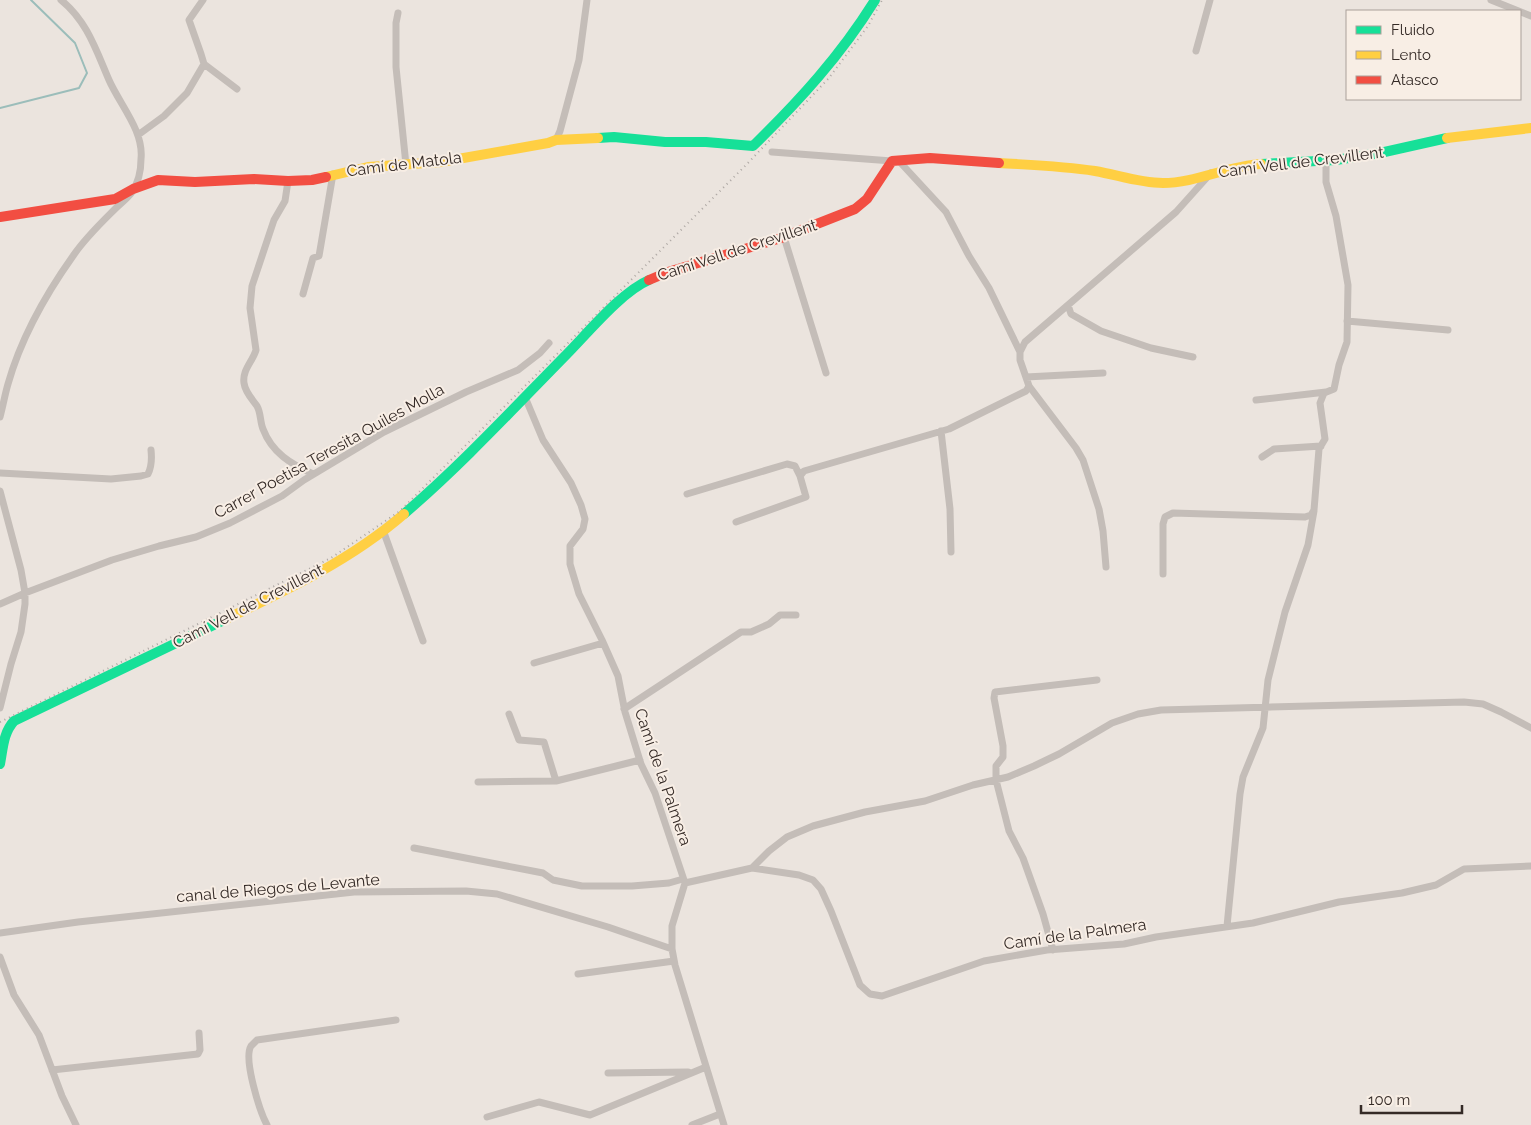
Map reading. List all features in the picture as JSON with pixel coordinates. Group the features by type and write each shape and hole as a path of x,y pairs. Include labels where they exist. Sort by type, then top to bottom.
{"street":[{"path":"203,0 188,20 204,64 237,89"},
{"path":"556,140 579,60 587,0"},
{"name":"Camí de Matola","path":"0,217 115,199 133,189 158,180 195,182 254,179 312,180 368,167 441,162 556,140 614,137 665,142 706,142 753,146 811,89 844,48 875,0"},
{"path":"1196,51 1210,0"},
{"path":"1491,0 1516,10"},
{"path":"0,417 8,382 25,338 49,292 74,254 133,189 140,174 142,157 140,140 114,92 84,25 66,1"},
{"path":"398,13 396,23 396,66 406,165"},
{"path":"138,136 164,116 187,93 204,64"},
{"name":"Camí Vell de Crevillent","path":"0,764 5,732 14,721 299,584 351,553 383,530 422,498 633,289 646,281 668,272 784,237 864,204 881,176 895,161 930,158 1058,167 1095,171 1140,181 1164,183 1184,181 1250,165 1326,160 1380,153 1436,140 1531,128"},
{"path":"772,152 895,161 946,212 969,256 989,288 1020,352 1020,360 1029,386 1083,460 1099,509 1106,566"},
{"path":"1256,400 1326,392 1334,389 1339,365 1347,342 1348,285 1336,216 1326,182 1326,160"},
{"path":"1020,352 1025,342 1176,212 1212,173"},
{"path":"303,294 313,258 318,256 333,174"},
{"path":"288,180 285,201 274,220 252,286 250,308 256,350 255,356 246,370 244,382 250,398 258,407 260,424 267,440 277,452 298,468 313,474"},
{"path":"784,237 826,373"},
{"path":"1068,305 1071,314 1101,331 1151,348 1193,356"},
{"path":"1347,321 1448,330"},
{"name":"Carrer Poetisa Teresita Quiles Molla","path":"0,604 25,592 112,560 196,537 230,523 282,496 313,474 384,432 466,392 518,370 540,353 549,343"},
{"path":"1026,377 1102,373"},
{"path":"800,476 804,471 949,429 1026,391 1029,386"},
{"path":"1227,926 1242,778 1263,728 1271,670 1285,612 1308,546 1314,510 1319,449 1326,439 1320,403 1324,392 1326,392"},
{"name":"Camí de la Palmera","path":"525,397 543,440 571,483 581,505 584,519 583,529 574,538 570,546 570,564 579,594 618,676 624,709 640,760 655,793 684,881"},
{"path":"941,431 950,509 951,552"},
{"path":"1262,457 1274,449 1321,446"},
{"path":"0,473 64,478 111,479 141,476 148,474 150,469 152,460 151,450"},
{"path":"687,494 787,464 795,466 806,497 736,522"},
{"path":"0,491 25,592 21,632 0,708"},
{"path":"1162,574 1163,524 1165,517 1173,513 1305,517 1314,510"},
{"path":"383,530 423,641"},
{"path":"624,709 741,632 752,632 769,624 780,615 796,615"},
{"path":"534,663 603,643"},
{"path":"1053,950 1043,914 1023,858 1008,831 996,780 996,766 1003,757 1003,746 994,698 995,692 1097,680"},
{"path":"414,848 544,873 553,880 582,886 632,886 669,883 752,868 787,837 813,826 865,812 925,801 972,785 996,780 1034,766 1059,754 1112,723 1138,714 1161,710 1464,702 1483,704 1531,728"},
{"path":"509,714 519,740 544,742 556,781"},
{"path":"478,782 556,781 640,760"},
{"name":"Camí de la Palmera","path":"752,868 799,875 813,880 821,889 831,911 860,985 870,994 882,996 984,962 1053,950 1124,944 1156,936 1252,923 1339,902 1402,893 1436,885 1464,869 1531,866"},
{"path":"684,881 672,926 672,949 724,1125"},
{"name":"canal de Riegos de Levante","path":"0,933 88,921 354,892 466,891 496,894 608,927 672,949"},
{"path":"0,957 14,994 39,1035 71,1117 76,1125"},
{"path":"578,974 674,961"},
{"path":"268,1125 259,1108 249,1057 251,1047 257,1040 396,1020"},
{"path":"52,1070 198,1054 200,1050 199,1033"},
{"path":"487,1117 539,1102 590,1115 706,1067"},
{"path":"608,1073 693,1072"},
{"path":"692,1125 720,1114"}],"waterway":[{"path":"0,108 79,88 87,73 75,43 31,0"}],"railway":[{"path":"0,722 331,558 400,511 747,164 829,78 868,26 882,0"}],"traffic: fast":[{"path":"598,138 614,137 665,142 706,142 753,146 787,112 834,58 875,0"},
{"path":"1261,164 1336,160 1380,153 1447,138"},
{"path":"404,514 486,437 605,314 627,294 649,280"},
{"path":"0,764 6,736 14,721 224,620"}],"traffic: slow":[{"path":"1447,138 1531,128"},
{"path":"326,177 368,167 441,162 556,140 598,138"},
{"path":"999,163 1083,169 1154,183 1187,180 1249,165 1261,164"},
{"path":"224,620 318,573 384,531 404,514"}],"traffic: jam":[{"path":"649,280 668,272 781,238 855,209 867,199 892,161 930,158 999,163"},
{"path":"0,217 115,199 133,189 158,180 195,182 254,179 288,181 312,180 326,177"}]}
